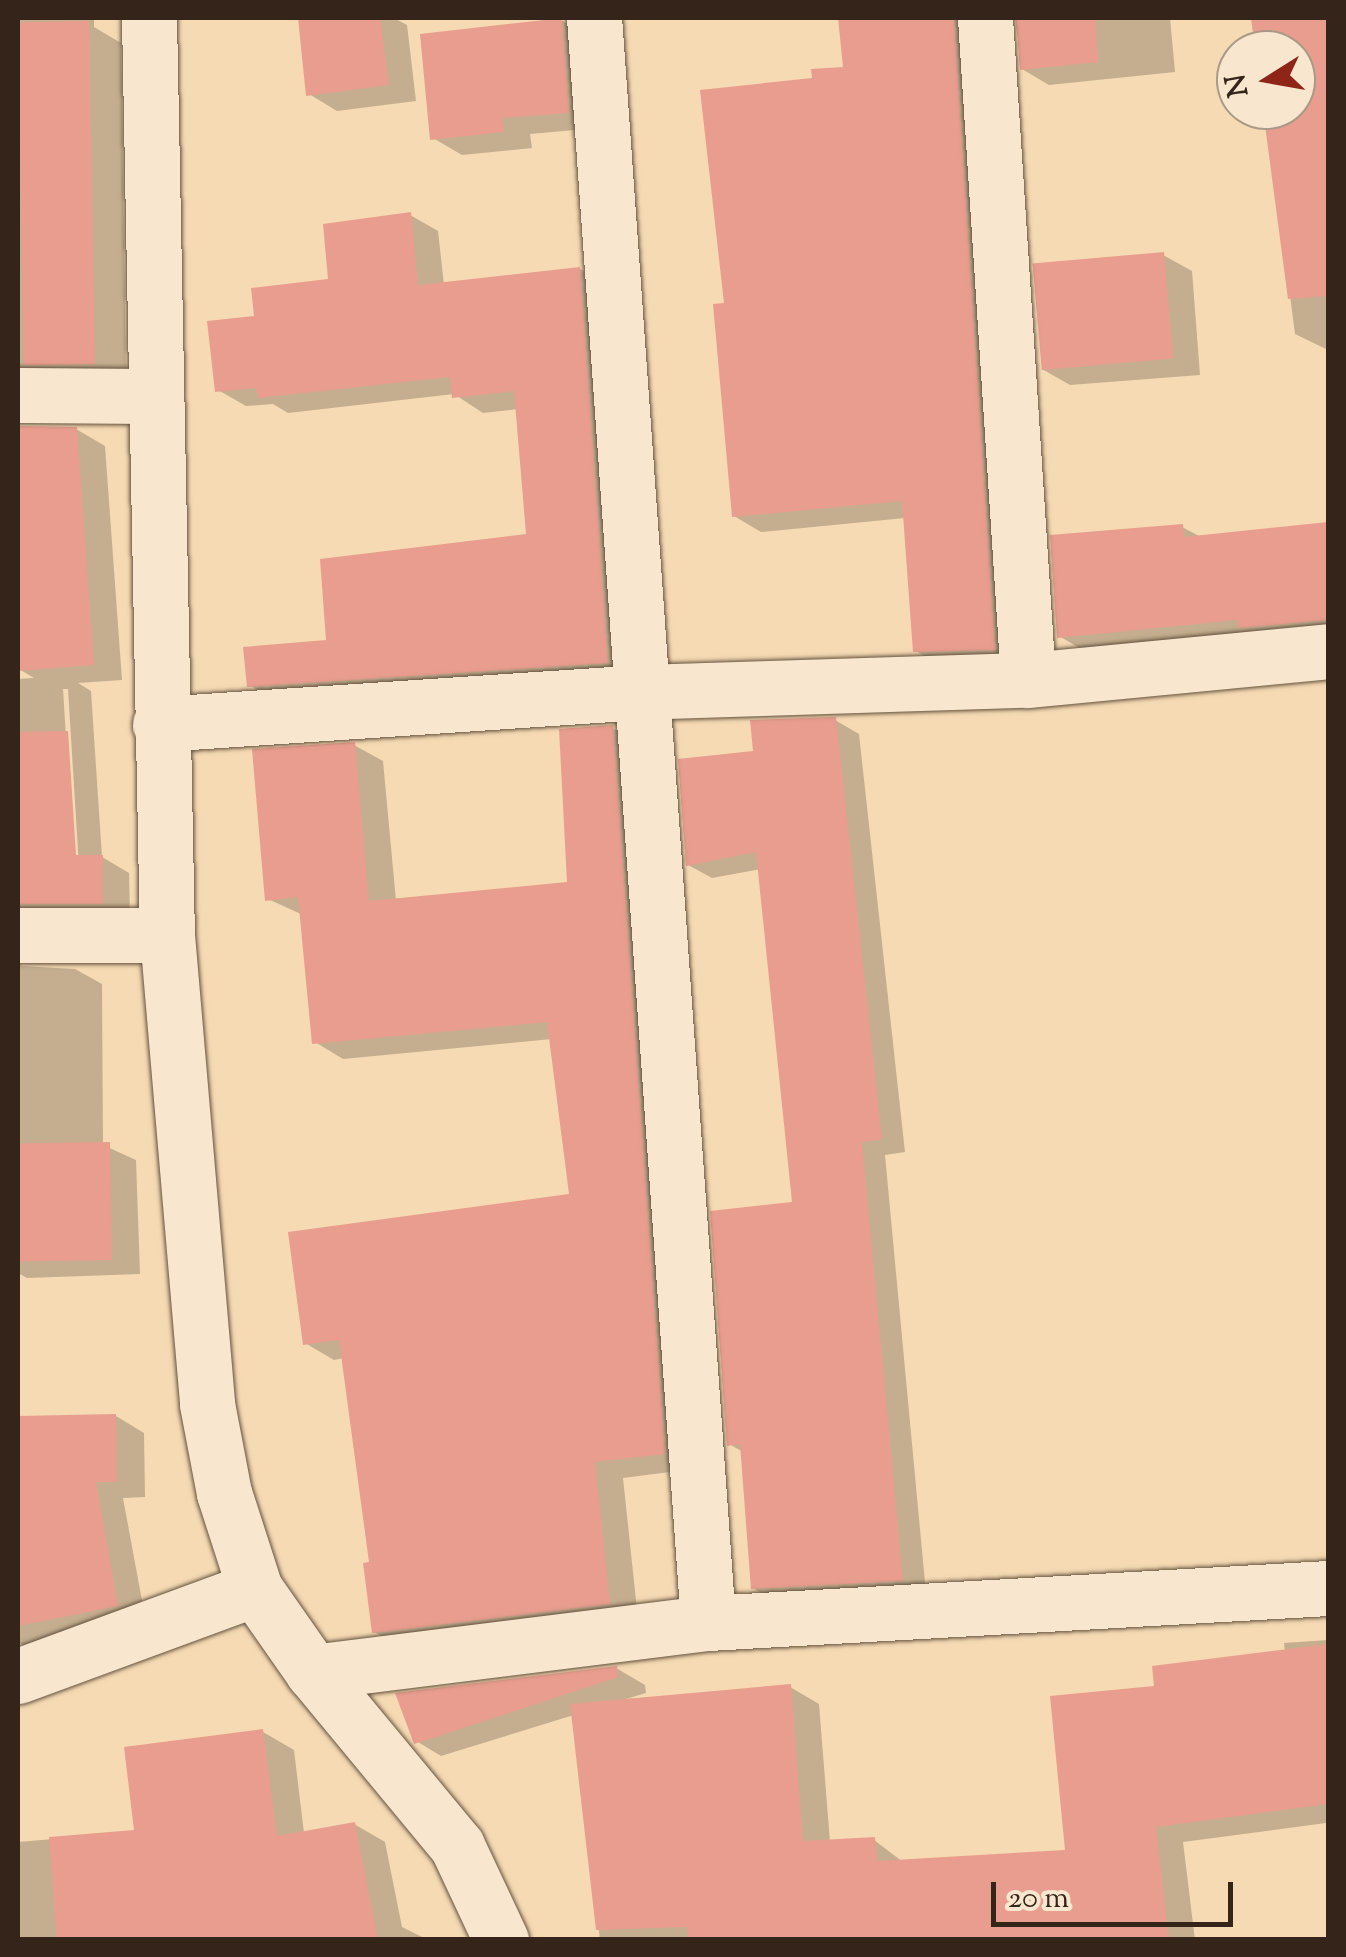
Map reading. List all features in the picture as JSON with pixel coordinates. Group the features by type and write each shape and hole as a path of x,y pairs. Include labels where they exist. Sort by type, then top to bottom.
{"street":[{"path":"149,18 167,935 207,1404 224,1493 255,1589 313,1672 458,1846 501,1940"},
{"path":"594,18 638,692 708,1623"},
{"path":"985,18 1028,680"},
{"path":"18,395 154,396"},
{"path":"160,724 638,692 1028,680 1328,651"},
{"path":"18,935 167,935"},
{"path":"313,1672 708,1623 1328,1588"},
{"path":"18,1676 255,1589"}],"building":[{"path":"298,18 380,18 389,85 306,96"},
{"path":"562,18 569,113 502,118 504,132 430,140 420,34"},
{"path":"838,18 954,18 995,650 913,652 902,501 732,517 713,304 724,303 700,90 812,78 811,69 843,67"},
{"path":"1016,18 1095,18 1098,62 1020,70"},
{"path":"1251,18 1328,18 1328,296 1288,299 1266,130 1316,130 1316,30 1252,30"},
{"path":"89,21 95,364 24,365 18,22"},
{"path":"411,212 418,285 580,267 608,663 247,687 243,647 326,640 320,559 526,534 514,391 452,398 450,377 258,398 256,388 215,392 207,321 254,316 251,288 328,279 323,224"},
{"path":"1164,252 1173,359 1042,370 1033,264"},
{"path":"18,426 77,427 94,665 18,671"},
{"path":"1328,522 1328,620 1238,628 1237,620 1057,638 1050,535 1183,524 1184,537"},
{"path":"836,717 882,1139 862,1142 903,1581 751,1589 740,1444 727,1446 710,1211 792,1202 756,852 686,866 678,759 753,751 750,720"},
{"path":"613,725 665,1454 595,1462 610,1604 372,1633 363,1563 369,1562 339,1340 303,1345 288,1232 569,1194 547,1022 312,1044 298,897 265,901 252,749 355,742 369,901 567,882 559,729"},
{"path":"68,731 76,855 103,855 103,904 18,904 18,732"},
{"path":"110,1142 112,1260 20,1262 18,1144"},
{"path":"116,1414 117,1482 96,1482 118,1606 18,1626 18,1416"},
{"path":"1328,1644 1328,1804 1156,1827 1169,1940 688,1940 687,1927 596,1930 570,1704 791,1684 803,1841 875,1837 877,1861 1065,1850 1050,1696 1154,1686 1152,1666"},
{"path":"617,1666 618,1677 414,1744 395,1693"},
{"path":"263,1729 277,1836 355,1822 378,1940 57,1940 49,1837 134,1830 124,1747"}]}
